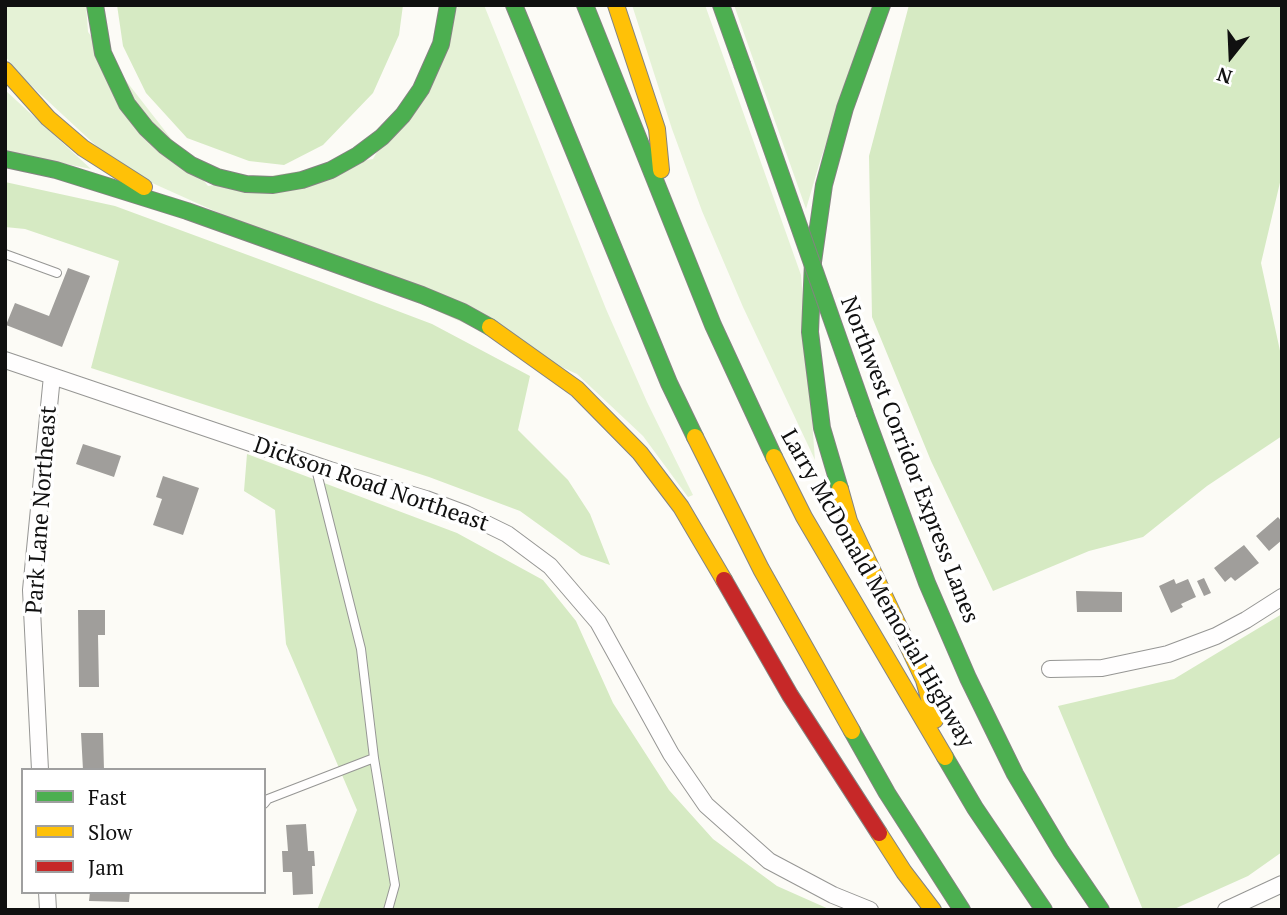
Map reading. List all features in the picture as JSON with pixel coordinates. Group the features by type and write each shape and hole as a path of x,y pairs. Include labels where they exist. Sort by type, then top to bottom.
{"highway":[{"path":"95,5 103,53 127,104 146,128 191,165 208,173 246,184 273,184 302,180 331,170 382,137 403,115 421,89 441,44 448,5"},
{"path":"514,5 669,383 713,476 761,569 887,793 962,910"},
{"name":"Larry McDonald Memorial Highway","path":"585,5 713,325 752,413 804,517 975,808 1044,910"},
{"path":"616,5 657,130 664,204"},
{"name":"Northwest Corridor Express Lanes","path":"720,5 926,583 968,678 1016,774 1061,851 1101,910"},
{"path":"882,5 845,108 824,185 817,225 810,300 813,365 822,428 849,521 924,680 945,757"},
{"path":"5,70 48,118 83,148 122,175 187,211"},
{"path":"5,159 56,170 187,211 377,277 463,312 514,342 577,389 640,453 681,507 790,695 905,872 933,910"}],"street":[{"name":"Dickson Road Northeast","path":"5,360 466,514 508,534 550,566 598,622 671,754 706,806 769,861 833,895 870,910"},
{"name":"Park Lane Northeast","path":"40,768 31,590 52,376"},
{"path":"1050,669 1102,668 1168,654 1216,636 1282,597"},
{"path":"1226,910 1282,884"}],"lane":[{"path":"5,254 57,273"},
{"path":"315,465 361,649 374,758 395,885 388,910"},
{"path":"266,802 374,758"}],"green space":[{"path":"5,5 86,5 88,32 208,186 373,159 459,5 484,5 606,309 647,402 693,495 688,497 643,436 577,374 150,182 105,154 22,77 5,56"},
{"path":"117,5 403,5 399,35 373,93 323,145 284,165 249,161 187,138 146,93 123,46"},
{"path":"632,5 705,5 801,275 815,460 743,307 702,211"},
{"path":"734,5 875,5 821,158 806,209"},
{"path":"909,5 1282,5 1282,174 1261,263 1282,360 1282,436 1207,486 1143,537 1089,551 993,591 931,461 872,317 869,156"},
{"path":"5,90 91,169 5,152"},
{"path":"5,182 115,206 321,282 432,324 530,376 518,430 568,480 590,514 610,565 581,555 520,511 429,477 91,368 119,261 25,229 5,227"},
{"path":"247,454 457,533 543,580 576,621 613,703 669,790 713,839 777,886 831,910 317,910 357,810 286,644 275,510 244,491"},
{"path":"1282,614 1282,852 1248,876 1172,910 1143,910 1058,706 1174,679"}],"building":[{"path":"68,268 90,276 62,347 6,325 15,303 49,316"},
{"path":"83,444 121,456 114,477 76,464"},
{"path":"163,476 199,488 183,535 153,525 162,499 156,497"},
{"path":"1278,517 1282,522 1282,540 1269,551 1256,536"},
{"path":"1244,545 1259,563 1235,581 1231,577 1225,582 1214,568"},
{"path":"1204,578 1211,593 1204,596 1197,581"},
{"path":"1174,579 1176,584 1188,579 1196,597 1181,604 1183,607 1171,613 1159,586"},
{"path":"1076,591 1122,592 1122,612 1077,612"},
{"path":"78,610 105,610 105,635 98,635 99,687 79,687"},
{"path":"81,733 103,733 104,768 83,768"},
{"path":"306,824 308,851 314,851 313,894 293,895 292,872 283,872 282,851 288,851 286,825"},
{"path":"90,894 130,894 129,902 89,901"}],"traffic: fast":[{"path":"95,5 103,53 127,104 146,128 191,165 217,177 246,184 273,185 302,180 331,170 382,137 403,115 421,89 441,44 448,5"},
{"path":"514,5 669,383 695,437"},
{"path":"585,5 713,325 774,457"},
{"path":"721,5 742,64"},
{"path":"840,489 822,428 810,332 813,262 824,185 845,108 882,5"},
{"path":"742,64 865,414"},
{"path":"5,159 56,170 187,211 422,295 490,327"},
{"path":"865,414 927,583 968,678 1015,774 1061,851 1101,910"},
{"path":"852,731 887,793 962,910"},
{"path":"945,757 975,808 1044,910"}],"traffic: slow":[{"path":"616,5 657,129 661,170"},
{"path":"5,70 48,118 83,148 144,187"},
{"path":"490,327 577,389 640,453 681,507 724,580"},
{"path":"695,437 761,569 852,731"},
{"path":"774,457 804,517 945,757"},
{"path":"840,489 849,521 924,680 935,720"},
{"path":"879,833 933,910"}],"traffic: jam":[{"path":"724,580 790,695 879,833"}]}
